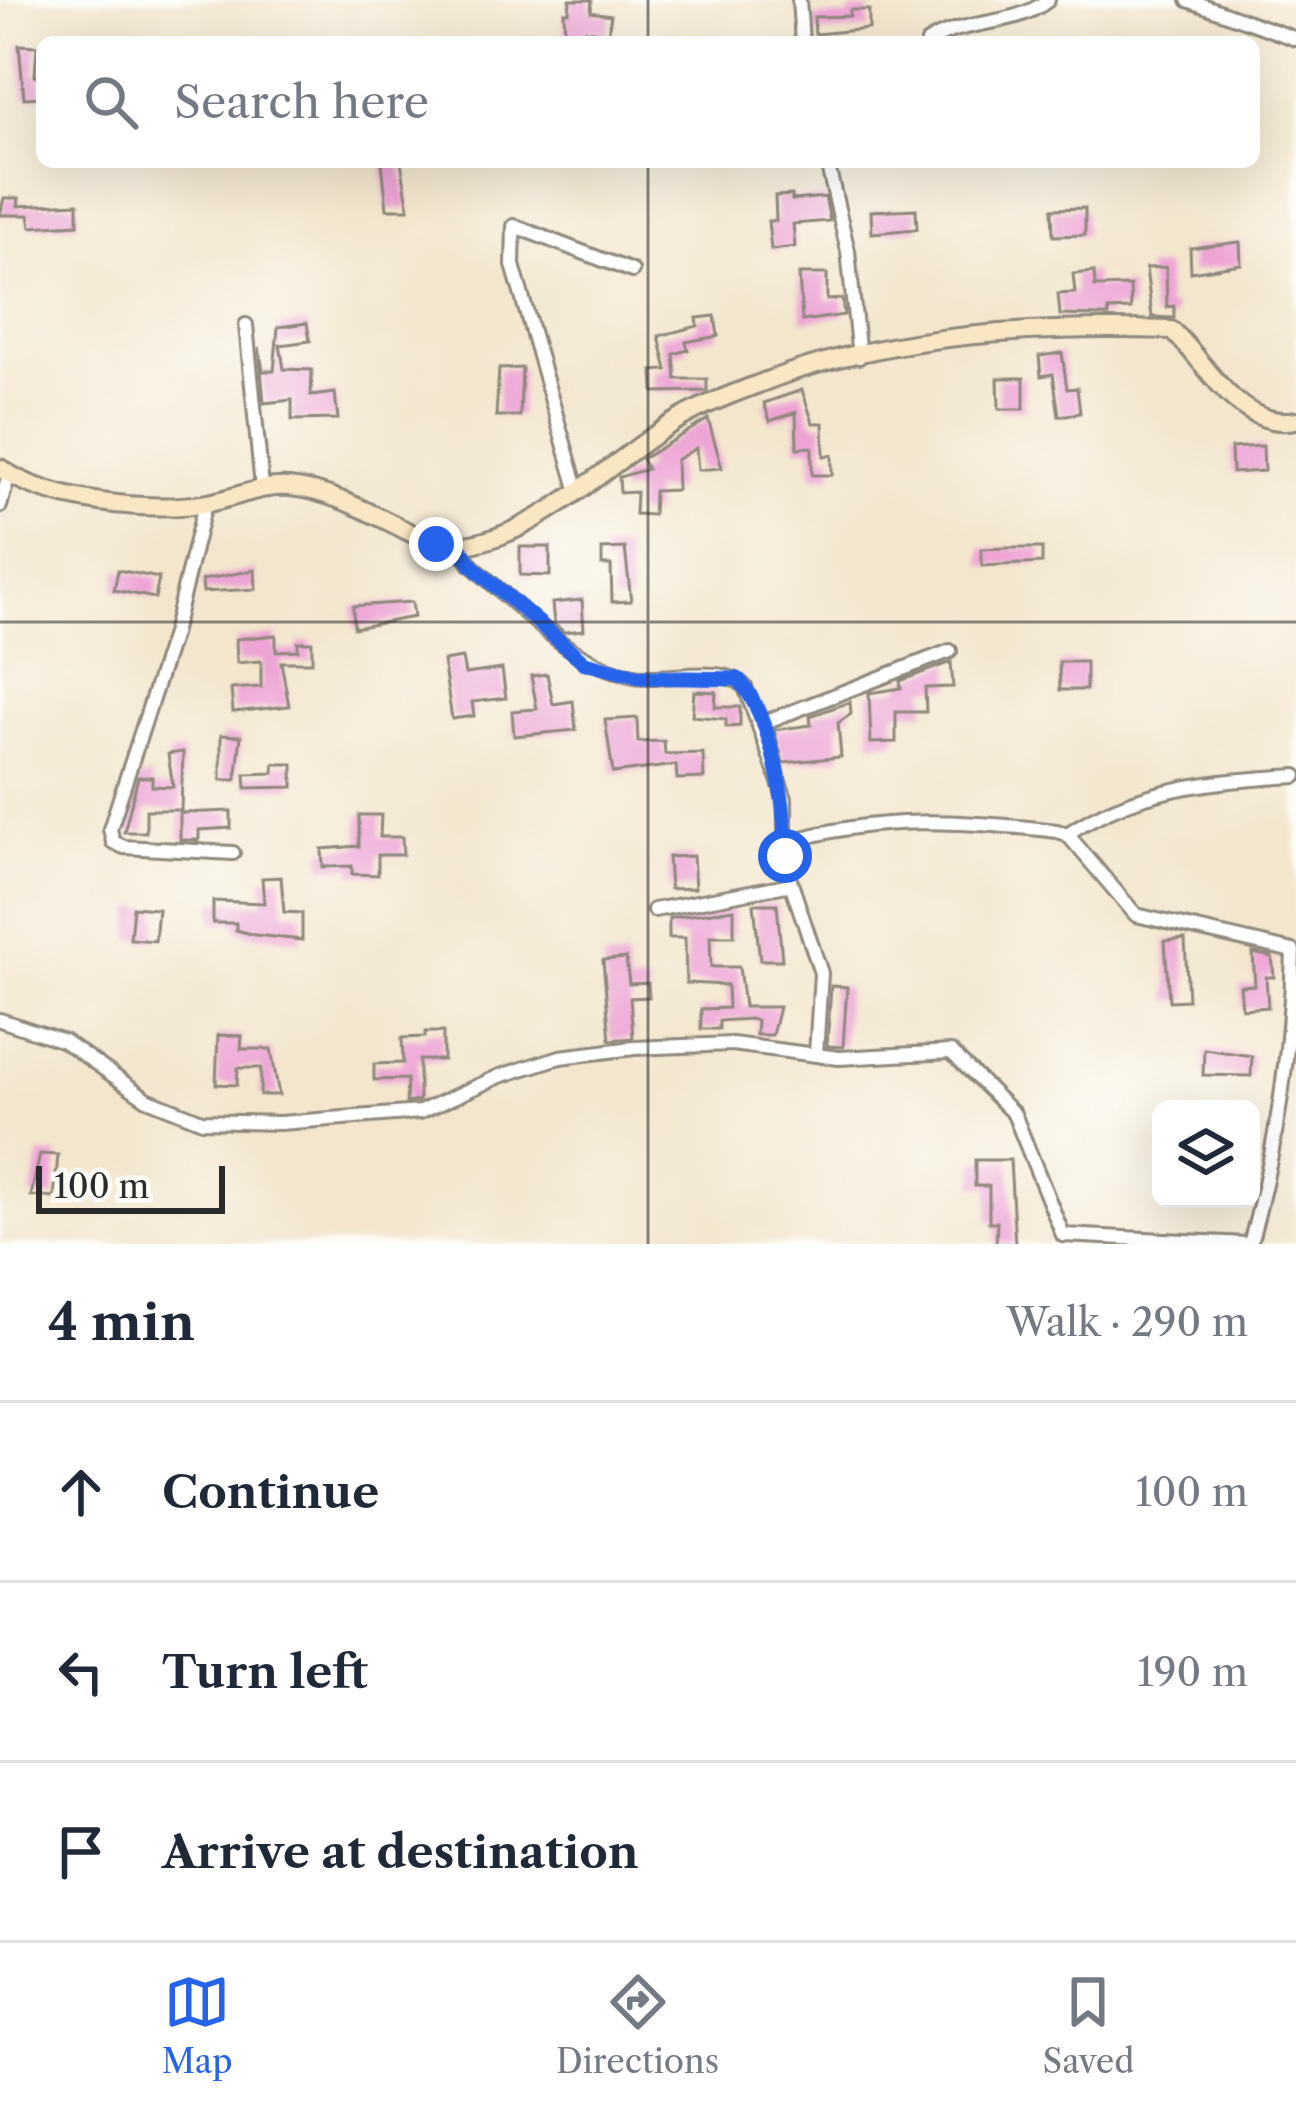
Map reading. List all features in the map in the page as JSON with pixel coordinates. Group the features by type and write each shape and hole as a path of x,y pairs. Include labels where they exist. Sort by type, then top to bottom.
{"main road":[{"path":"4,471 62,495 120,504 206,504 262,487 296,488 436,544 460,548 507,530 578,491 688,413 778,376 920,343 1042,331 1171,330 1195,352 1212,383 1279,422 1296,420"}],"street":[{"path":"799,0 802,36"},
{"path":"938,36 1033,12 1048,0"},
{"path":"1188,0 1296,39"},
{"path":"827,168 848,251 859,357"},
{"path":"578,491 513,265 514,226 523,224 632,271"},
{"path":"246,325 262,487"},
{"path":"0,506 4,471"},
{"path":"206,504 173,634 110,830 113,842 124,847 232,853"},
{"path":"460,548 472,566 585,663 640,677 738,679 760,724 785,800 792,884 821,973 816,1055"},
{"path":"760,724 950,651"},
{"path":"786,843 846,827 948,820 1067,834 1102,810 1149,795 1216,781 1296,776"},
{"path":"0,1019 64,1041 147,1099 202,1120 280,1123 420,1112 500,1076 560,1058 634,1048 732,1044 816,1055 951,1052 1014,1114 1063,1235 1249,1244 1274,1158 1291,1045 1294,951 1136,915 1067,834"},
{"path":"655,910 792,884"}],"building":[{"path":"570,0 592,0 591,12 611,15 608,33 585,30 586,36 565,36 564,12 569,12"},
{"path":"850,10 869,10 869,29 815,34 814,17 850,16"},
{"path":"19,45 36,46 36,97 24,98"},
{"path":"383,168 402,168 409,209 387,209"},
{"path":"792,195 792,200 825,197 830,221 793,224 795,247 771,250 768,221 776,221 775,196"},
{"path":"4,198 19,198 18,206 78,203 78,224 31,227 29,215 0,215"},
{"path":"1085,208 1085,235 1053,236 1052,209"},
{"path":"916,209 917,229 872,233 871,211"},
{"path":"1240,242 1241,264 1191,272 1190,248"},
{"path":"1166,267 1167,307 1174,306 1174,318 1152,317 1146,268"},
{"path":"1094,272 1095,287 1130,286 1131,309 1108,310 1109,316 1060,315 1058,294 1075,293 1073,274"},
{"path":"799,274 827,274 827,300 842,299 844,315 802,321"},
{"path":"715,316 718,336 686,342 688,350 674,354 676,379 707,379 707,391 654,392 653,371 667,370 659,336 698,326 697,318"},
{"path":"307,323 310,341 280,345 284,369 312,370 311,396 335,393 338,419 292,420 292,400 264,403 259,347 263,371 274,371 278,327"},
{"path":"1062,353 1067,389 1077,388 1080,413 1059,416 1053,374 1041,376 1039,356"},
{"path":"522,368 520,416 496,416 499,369"},
{"path":"998,378 1024,378 1024,409 999,409"},
{"path":"802,390 813,423 823,423 824,456 832,455 832,475 812,475 812,447 797,448 796,412 770,421 764,403"},
{"path":"708,419 722,468 698,470 696,448 676,460 677,490 654,491 653,515 635,514 636,492 620,493 619,477 647,469 642,459"},
{"path":"1263,446 1264,471 1232,473 1231,448"},
{"path":"520,547 550,547 550,576 520,575"},
{"path":"625,548 631,601 612,602 611,565 602,565 602,549"},
{"path":"1042,548 1042,563 982,566 981,549"},
{"path":"118,570 159,578 155,598 114,590"},
{"path":"255,570 256,589 203,592 202,580"},
{"path":"582,600 584,630 564,632 554,624 552,603"},
{"path":"412,602 414,617 354,628 353,606"},
{"path":"276,635 276,651 298,650 298,642 312,642 312,662 281,662 289,706 233,712 231,689 261,687 261,661 237,663 236,639"},
{"path":"462,658 465,674 502,669 506,698 472,702 474,716 452,719 443,661"},
{"path":"951,662 953,687 925,688 926,712 896,712 896,742 871,743 869,693 901,688 900,681"},
{"path":"1059,662 1086,662 1086,690 1060,690"},
{"path":"547,674 553,704 573,701 576,730 514,736 512,711 537,709 531,676"},
{"path":"694,691 716,692 715,707 740,707 740,726 726,727 726,719 692,716"},
{"path":"850,702 851,714 838,723 841,757 783,763 774,730 811,725 810,716"},
{"path":"637,718 638,742 664,741 665,754 703,753 704,778 677,779 676,765 613,773 605,720"},
{"path":"221,735 241,736 236,780 221,780"},
{"path":"183,752 181,810 146,810 146,832 124,832 138,777 152,777 152,786 173,787 168,754"},
{"path":"274,764 293,764 293,787 246,788 245,774 274,773"},
{"path":"231,811 231,828 199,830 199,840 180,840 180,813"},
{"path":"359,815 381,815 380,837 402,837 403,855 378,855 378,875 352,874 352,866 323,867 322,849 359,846"},
{"path":"693,856 695,888 670,889 668,857"},
{"path":"281,877 284,912 302,913 302,940 255,935 236,930 236,923 213,923 213,901 264,903 262,878"},
{"path":"754,904 777,904 782,960 760,960"},
{"path":"133,907 158,909 155,941 130,939"},
{"path":"734,909 734,936 710,936 711,967 739,967 744,1007 779,1007 772,1035 756,1035 757,1021 750,1019 719,1021 719,1029 701,1029 701,1009 728,1008 727,985 686,983 685,938 669,938 669,918"},
{"path":"1185,939 1188,1000 1169,1001 1165,941"},
{"path":"1253,953 1272,957 1274,977 1266,977 1268,1007 1242,1009 1240,986 1255,985"},
{"path":"626,958 629,984 648,983 649,997 630,998 633,1038 610,1040 603,960"},
{"path":"831,986 847,987 843,1047 827,1046"},
{"path":"425,1032 443,1032 443,1060 419,1060 419,1101 406,1103 407,1079 374,1080 374,1064 403,1063 402,1038 425,1037"},
{"path":"218,1035 242,1036 241,1049 271,1049 279,1095 260,1095 261,1068 238,1068 237,1085 216,1084"},
{"path":"1204,1049 1252,1056 1251,1076 1203,1075"},
{"path":"40,1154 58,1155 54,1198 31,1196"},
{"path":"975,1160 1010,1160 1015,1244 996,1244 997,1222 989,1222 989,1186 975,1186"}],"route":[{"path":"436,544 460,548 472,566 585,663 640,677 738,679 769,746 785,800 785,856"}]}
